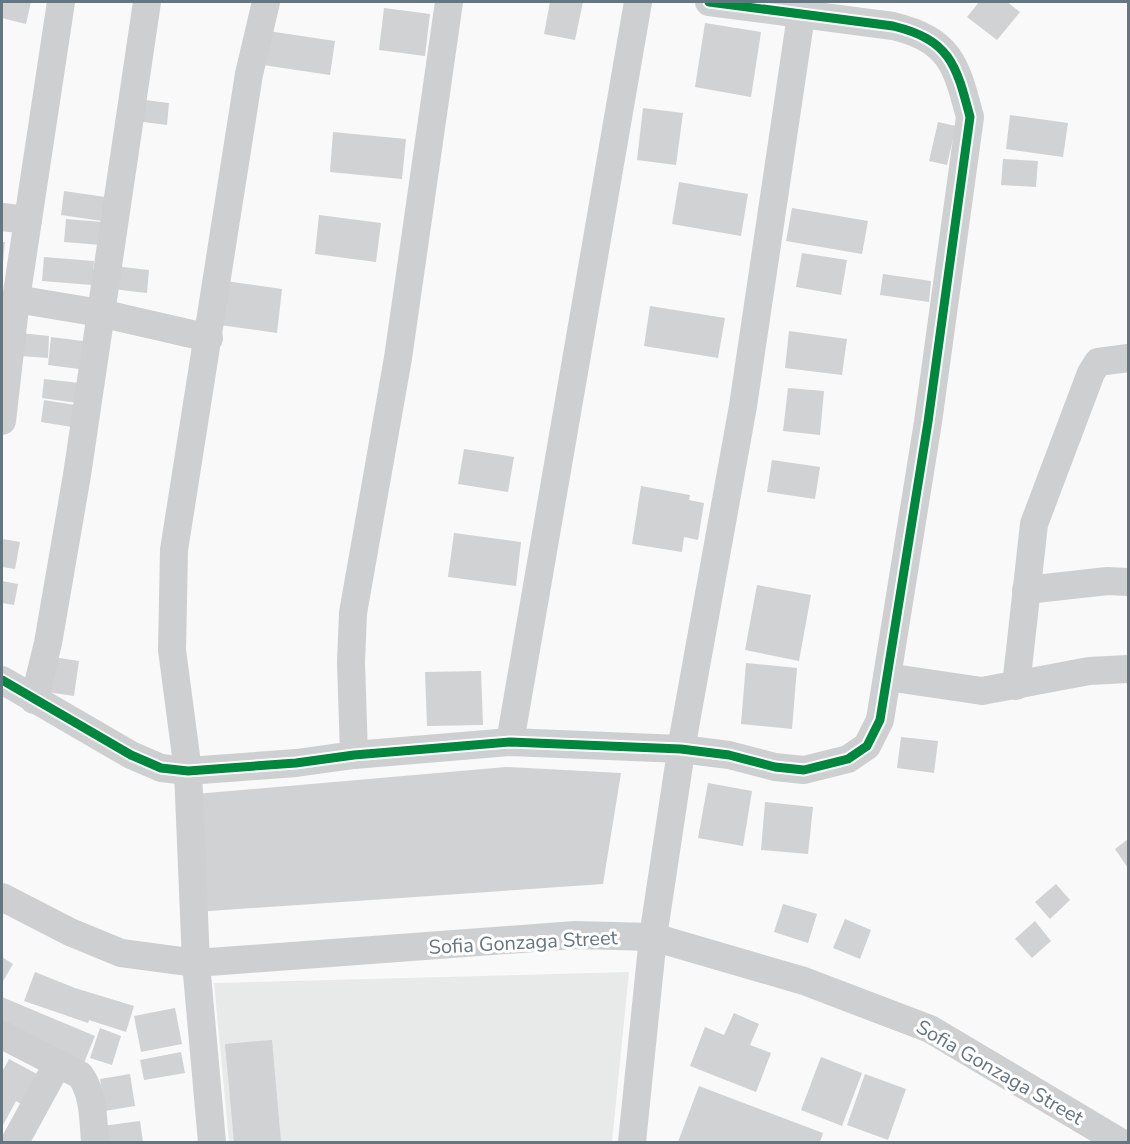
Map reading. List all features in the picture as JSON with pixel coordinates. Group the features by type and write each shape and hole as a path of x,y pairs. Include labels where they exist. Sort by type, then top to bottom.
{"street":[{"path":"2,421 7,340 16,299 15,219 61,2"},
{"path":"34,700 48,643 71,509 147,2"},
{"path":"212,1143 196,963 188,771 172,650 174,550 249,74 266,2"},
{"path":"354,755 352,613 398,358 449,2"},
{"path":"510,742 638,2"},
{"path":"2,680 130,756 161,768 188,771 510,742 681,749 729,755 775,767 804,770 848,759 867,746 880,720 888,677 928,422 970,117 961,82 944,49 920,33 801,8 709,2"},
{"path":"632,1143 653,937 681,749 743,406 801,8"},
{"path":"16,299 100,313 208,338"},
{"path":"1016,686 1034,524 1091,373 1098,362 1128,358"},
{"path":"1026,590 1108,581 1128,582"},
{"path":"888,677 982,691 1089,671 1128,669"},
{"name":"Sofia Gonzaga Street","path":"2,897 70,932 121,953 196,963 575,935 653,937 804,981 930,1029 1120,1143"},
{"path":"2,1035 69,1069 87,1085 91,1099 94,1143"},
{"path":"15,1143 69,1069"}],"shaded area":[{"path":"629,972 612,1142 229,1142 214,983"}],"building":[{"path":"2,2 31,2 26,24 2,18"},
{"path":"550,2 583,2 575,40 544,34"},
{"path":"979,2 1007,2 1020,12 997,40 967,17"},
{"path":"384,8 430,14 425,56 379,50"},
{"path":"705,23 761,32 751,97 695,87"},
{"path":"268,31 335,41 330,75 263,65"},
{"path":"137,99 169,103 167,125 135,121"},
{"path":"643,108 683,113 676,165 637,160"},
{"path":"1010,115 1068,123 1063,157 1006,149"},
{"path":"938,122 956,126 947,165 929,161"},
{"path":"333,132 406,139 402,179 330,172"},
{"path":"1003,159 1038,161 1036,187 1001,185"},
{"path":"679,182 748,194 741,236 672,224"},
{"path":"64,191 105,197 102,221 61,215"},
{"path":"792,208 868,221 862,254 786,241"},
{"path":"319,215 381,223 376,262 315,254"},
{"path":"66,219 103,222 101,245 64,242"},
{"path":"2,242 5,242 3,263 2,263"},
{"path":"802,253 847,260 841,295 796,287"},
{"path":"44,257 94,261 92,285 42,281"},
{"path":"114,266 149,270 147,293 112,289"},
{"path":"883,274 931,281 929,302 880,295"},
{"path":"225,281 282,289 277,333 220,325"},
{"path":"650,306 725,318 718,358 644,346"},
{"path":"789,331 847,339 842,375 785,368"},
{"path":"20,333 49,336 48,358 19,356"},
{"path":"51,337 83,341 79,369 48,365"},
{"path":"44,379 80,383 77,403 42,398"},
{"path":"788,388 824,391 820,435 783,431"},
{"path":"44,400 75,405 72,427 41,422"},
{"path":"464,449 514,457 508,492 458,484"},
{"path":"772,460 820,467 815,499 767,492"},
{"path":"641,486 690,495 689,500 704,503 698,540 684,537 682,552 632,544"},
{"path":"454,533 521,542 516,586 448,577"},
{"path":"2,539 20,542 15,569 2,567"},
{"path":"2,581 18,584 14,605 2,603"},
{"path":"757,585 811,595 799,661 745,650"},
{"path":"53,657 79,661 74,696 47,692"},
{"path":"746,663 797,668 792,729 741,724"},
{"path":"481,671 483,725 427,726 425,672"},
{"path":"901,737 938,741 934,773 897,768"},
{"path":"506,767 621,773 603,884 196,912 195,794"},
{"path":"708,783 752,791 743,846 698,838"},
{"path":"765,802 813,807 808,854 761,850"},
{"path":"1128,839 1128,868 1115,849"},
{"path":"1056,884 1070,900 1050,919 1035,902"},
{"path":"783,904 817,914 808,943 774,932"},
{"path":"845,919 871,930 860,959 833,948"},
{"path":"1035,921 1051,941 1032,958 1015,939"},
{"path":"2,957 13,964 2,983"},
{"path":"35,972 75,988 134,1006 126,1032 89,1020 88,1023 24,1001"},
{"path":"2,997 95,1036 84,1063 2,1028"},
{"path":"175,1008 182,1044 141,1052 134,1016"},
{"path":"734,1013 759,1024 750,1045 771,1053 756,1092 690,1066 705,1027 724,1035"},
{"path":"100,1028 121,1036 112,1065 90,1058"},
{"path":"272,1040 281,1142 234,1142 225,1044"},
{"path":"181,1052 185,1073 144,1080 140,1060"},
{"path":"821,1057 862,1073 842,1126 801,1110"},
{"path":"9,1059 37,1074 21,1104 16,1101 2,1127 2,1072"},
{"path":"130,1074 135,1106 105,1111 100,1079"},
{"path":"865,1074 906,1089 888,1140 847,1125"},
{"path":"699,1086 823,1133 820,1142 678,1142"},
{"path":"140,1121 143,1142 104,1142 102,1126"}],"cycle path":[{"path":"2,680 131,755 161,768 188,771 510,742 681,749 729,755 775,767 804,770 848,759 867,746 880,720 928,422 970,117 960,82 948,57 939,47 912,32 893,26 709,2"}]}
